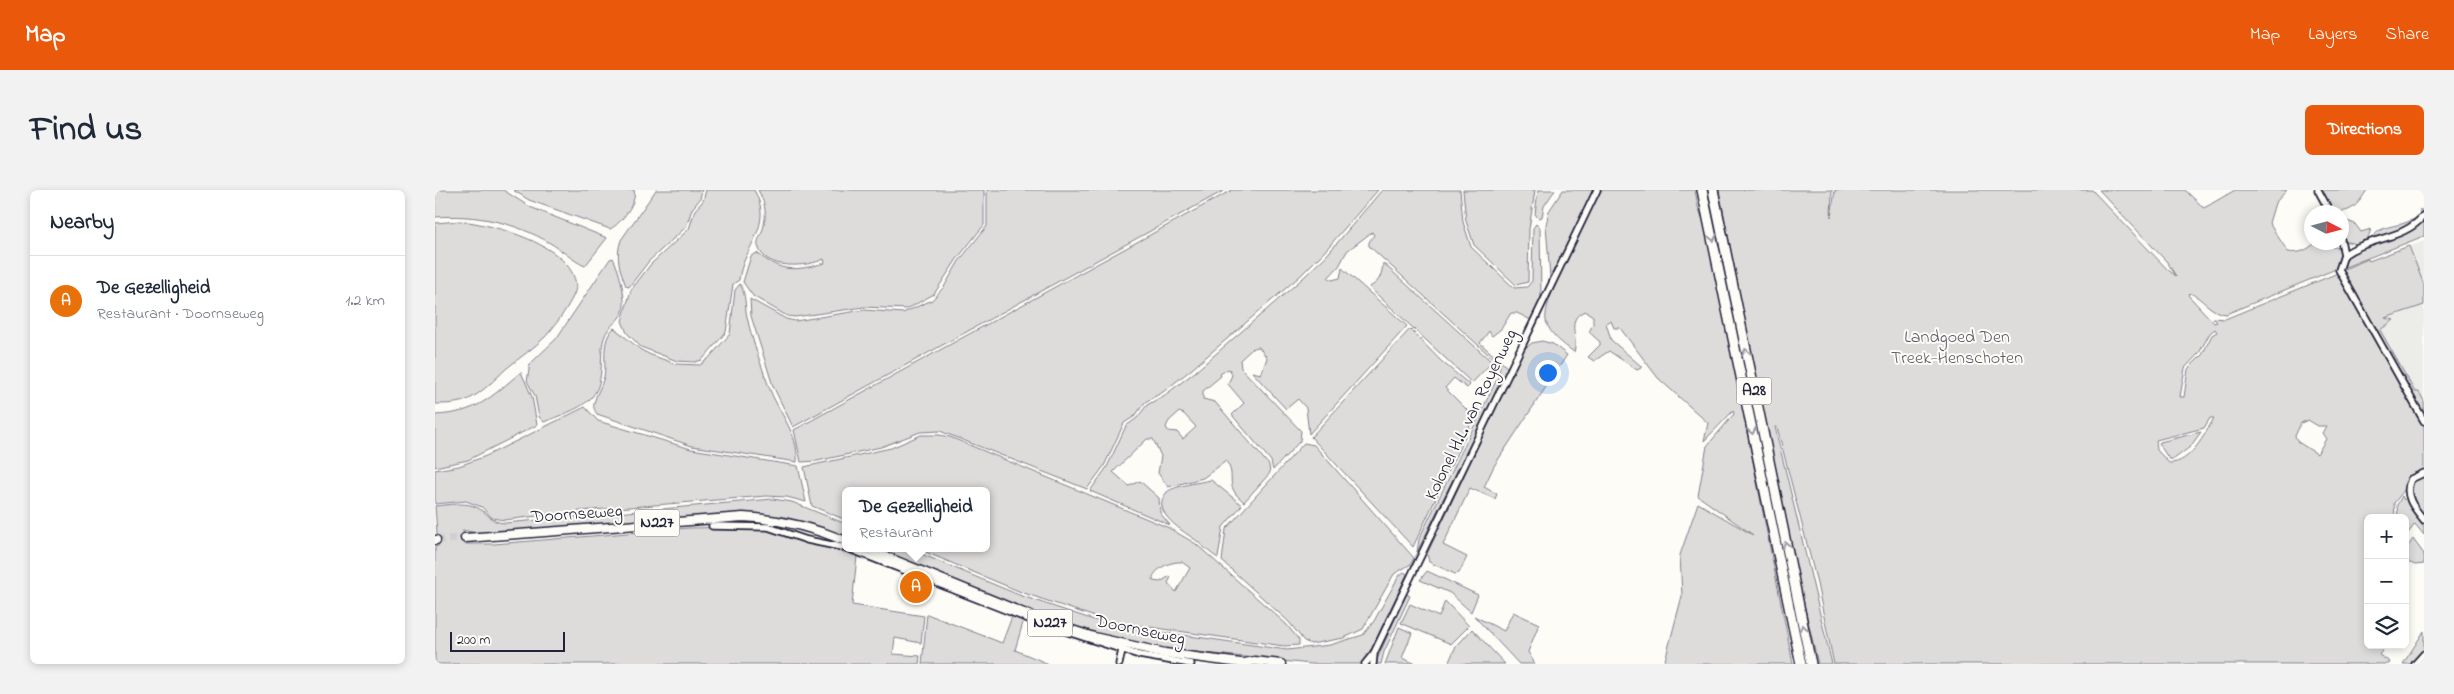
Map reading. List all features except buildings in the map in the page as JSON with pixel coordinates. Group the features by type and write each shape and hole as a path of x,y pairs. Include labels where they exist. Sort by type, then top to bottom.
{"highway":[{"name":"A28","path":"1703,190 1799,664"},
{"name":"A28","path":"1713,190 1811,664"}],"main road":[{"name":"Doornseweg","path":"465,538 743,517 810,526 842,538"},
{"name":"Doornseweg","path":"875,552 1041,620 1094,638 1165,653 1246,664 1254,661 1281,664"}],"street":[{"name":"Kolonel H.L. van Royenweg","path":"1365,664 1374,653 1597,190"},
{"path":"2318,190 2326,205"},
{"path":"2344,255 2354,247 2405,231 2419,221 2424,214"},
{"path":"2349,245 2354,247"},
{"path":"2343,250 2344,255 2339,270 2424,421"},
{"path":"2424,473 2411,479 2408,484 2410,501 2424,520"},
{"name":"Doornseweg","path":"713,526 768,527 807,540 842,547"},
{"path":"807,540 810,526"},
{"name":"Doornseweg","path":"856,552 1070,634 1146,657 1191,664"},
{"path":"1119,664 1122,650"},
{"name":"Kolonel H.L. van Royenweg","path":"1373,664 1374,653"},
{"path":"2415,664 2424,654"}],"shaded area":[{"path":"2424,241 2424,419 2342,272"}],"green space":[{"path":"435,190 503,190 530,207 607,238 585,266 550,243 509,225 480,218 435,217"},
{"path":"513,190 634,190 635,195 628,212 610,229 529,200"},
{"path":"656,190 702,190 700,199 692,209 686,227 649,261 629,287 626,286 620,269 618,258 619,246 621,240"},
{"path":"706,190 754,190 760,203 760,225 746,257 739,280 733,284 726,332 702,360 695,362 677,361 641,347 627,333 622,321 631,290 651,264 689,229 695,210 703,201"},
{"path":"758,190 984,190 984,225 957,259 934,294 907,309 864,307 795,317 787,316 753,296 743,282 751,256 757,253 774,264 797,269 825,263 824,259 807,264 787,265 769,260 762,254 758,246 758,240 763,229 765,212"},
{"path":"987,190 1225,190 793,427 773,386 751,316 750,299 786,319 795,321 864,310 903,313 932,300 944,287 959,261 987,226"},
{"path":"1232,190 1378,190 1323,253 1300,276 1192,369 1163,392 1145,402 1135,416 1124,423 1104,466 1087,489 940,431 920,432 881,447 817,461 801,462 794,430"},
{"path":"1382,190 1460,190 1463,222 1471,247 1514,288 1527,287 1532,281 1533,228 1536,224 1540,228 1541,297 1531,320 1517,313 1511,313 1501,329 1492,336 1489,331 1480,343 1508,368 1417,552 1419,539 1499,375 1500,365 1369,246 1369,242 1374,235 1372,232 1347,251 1339,266 1328,278 1332,280 1340,278 1342,268 1407,326 1309,434 1306,408 1298,399 1286,409 1252,372 1261,374 1267,358 1259,347 1253,348 1240,360 1241,368 1301,431 1300,441 1273,470 1271,461 1232,415 1244,403 1228,384 1232,375 1230,370 1228,369 1220,374 1221,376 1203,391 1203,399 1215,402 1269,465 1270,473 1244,502 1237,496 1232,486 1231,472 1226,461 1203,478 1168,487 1158,473 1161,456 1153,439 1147,439 1113,472 1129,486 1140,481 1159,498 1160,513 1170,525 1090,491 1107,467 1126,426 1137,418 1147,405 1165,395 1195,372 1326,256","holes":["1179,412 1184,414 1196,427 1183,439 1177,432 1168,431 1166,427 1169,421"]},
{"path":"1463,190 1535,190 1529,229 1528,282 1516,285 1474,245 1466,221"},
{"path":"1538,190 1555,190 1544,206 1542,217 1538,218 1535,214"},
{"path":"1563,190 1594,190 1550,277 1546,225 1549,211"},
{"path":"1601,190 1695,190 1698,207 1707,230 1793,664 1664,664 1682,596 1680,555 1698,503 1753,535 1698,496 1707,446 1734,414 1733,411 1704,441 1708,423 1658,378 1620,328 1614,328 1611,321 1606,323 1611,340 1641,368 1637,370 1609,351 1594,361 1588,357 1600,345 1600,342 1589,332 1593,324 1593,316 1585,311 1579,314 1574,324 1574,352 1557,339 1548,326 1546,310 1558,276"},
{"name":"Landgoed Den Treek-Henschoten","path":"1719,190 1832,190 1831,217 1835,190 2092,190 2167,269 2176,276 2167,262 2099,190 2185,190 2204,208 2235,190 2287,190 2275,203 2269,223 2288,252 2340,250 2341,255 2336,269 2226,314 2215,311 2195,295 2190,293 2188,295 2214,323 2217,322 2213,318 2225,319 2338,273 2424,423 2424,521 2416,510 2414,513 2424,527 2424,535 2415,524 2409,532 2409,514 2398,514 2397,505 2402,496 2404,500 2407,497 2406,488 2394,503 2395,514 2364,514 2364,649 2383,649 2379,655 2390,662 2389,664 1834,664 1816,579 1777,427 1775,427 1832,664 1818,664 1784,517","holes":["2215,329 2217,332 2212,335 2202,355 2188,369 2184,397 2180,397 2185,368 2199,353 2210,333","2210,418 2214,418 2206,432 2196,447 2184,459 2169,463 2157,450 2156,440 2204,428","2308,420 2318,426 2326,426 2322,433 2326,439 2317,454 2298,442 2295,436 2301,423"]},
{"path":"2321,190 2367,190 2349,210 2349,205 2329,205"},
{"path":"2420,209 2424,212 2424,216 2418,220 2399,230 2371,240 2382,229 2419,217"},
{"path":"460,221 510,232 546,248 561,259 571,272 576,286 569,304 549,333 484,389 465,401 435,404 435,223"},
{"path":"2424,221 2424,236 2345,267 2344,259 2353,252"},
{"path":"2349,222 2355,224 2361,232 2371,229 2367,240 2356,244 2349,242"},
{"path":"2409,246 2424,285 2424,305 2385,318 2394,320 2380,330 2415,392 2419,392 2424,401 2424,415 2343,272 2344,269 2368,259 2369,261"},
{"path":"613,258 624,295 624,307 621,316 609,329 604,338 600,378 595,394 574,410 544,422 539,417 535,396 527,381 530,364 556,339 610,259"},
{"path":"1383,263 1492,362 1472,383 1369,287 1378,280"},
{"path":"740,284 744,293 751,335 769,387 795,442 797,462 692,446 597,414 594,403 604,377 605,345 614,328 641,350 651,355 676,364 700,365 708,359 730,334 735,290"},
{"path":"1410,329 1441,361 1470,385 1467,388 1454,378 1445,388 1474,417 1413,547 1311,437"},
{"path":"1542,341 1553,344 1567,355 1494,466 1484,487 1497,494 1495,499 1470,488 1443,545 1467,557 1459,573 1455,574 1429,562 1427,554 1524,349 1532,343"},
{"path":"521,372 532,397 537,425 468,460 435,467 435,415 462,411 482,402 491,397"},
{"path":"585,407 598,421 691,449 798,466 806,502 787,497 766,496 580,511 504,520 492,518 482,507 466,501 435,504 435,470 459,466 486,456"},
{"path":"2201,432 2190,447 2174,459 2169,459 2159,444 2160,442"},
{"path":"921,435 950,437 1169,528 1196,544 1286,624 1299,640 1299,645 1284,646 1107,621 1021,592 926,552 990,552 990,487 842,487 842,518 812,506 804,467 891,448","holes":["1182,562 1190,568 1176,592 1168,583 1170,576 1160,582 1153,581 1153,577 1161,568 1169,564"]},
{"path":"1304,443 1314,445 1414,558 1411,564 1394,574 1363,629 1344,638 1311,644 1304,641 1289,622 1222,561 1226,529"},
{"path":"1211,480 1242,505 1223,527 1218,558 1170,521 1162,507 1162,499 1170,490"},
{"path":"773,499 792,502 842,522 842,535 817,526 789,519 729,515 480,534 463,530 464,544 494,544 689,528 742,527 770,530 842,550 842,552 854,553 857,556 852,605 924,616 921,643 895,638 893,654 920,656 919,664 435,664 435,547 438,546 435,506 457,504 473,506 482,510 496,521 505,523"},
{"path":"2413,539 2424,554 2424,564 2415,565 2409,563 2409,545"},
{"path":"883,552 917,552 1019,595 1106,624 1287,650 1330,645 1363,635 1374,621 1399,576 1404,572 1407,574 1372,648 1360,664 1311,664 1158,648 1119,640 1053,620"},
{"path":"1427,571 1478,595 1471,612 1450,593 1420,580"},
{"path":"1406,594 1410,596 1384,652 1381,664 1375,664"},
{"path":"1445,601 1469,626 1451,644 1401,623 1410,604 1439,617"},
{"path":"1513,612 1539,624 1528,652 1535,664 1519,664 1474,616 1504,631"},
{"path":"927,614 1002,643 1013,614 1024,619 1015,650 1049,664 922,664"},
{"path":"1399,627 1412,633 1402,658 1416,664 1385,664"},
{"path":"1472,629 1505,664 1448,664 1455,648"},
{"path":"2424,631 2424,650 2411,664 2403,664"}],"tunnel":[{"path":"436,540 465,538"}],"place":[{"name":"De Gezelligheid","path":"916,587"}]}
